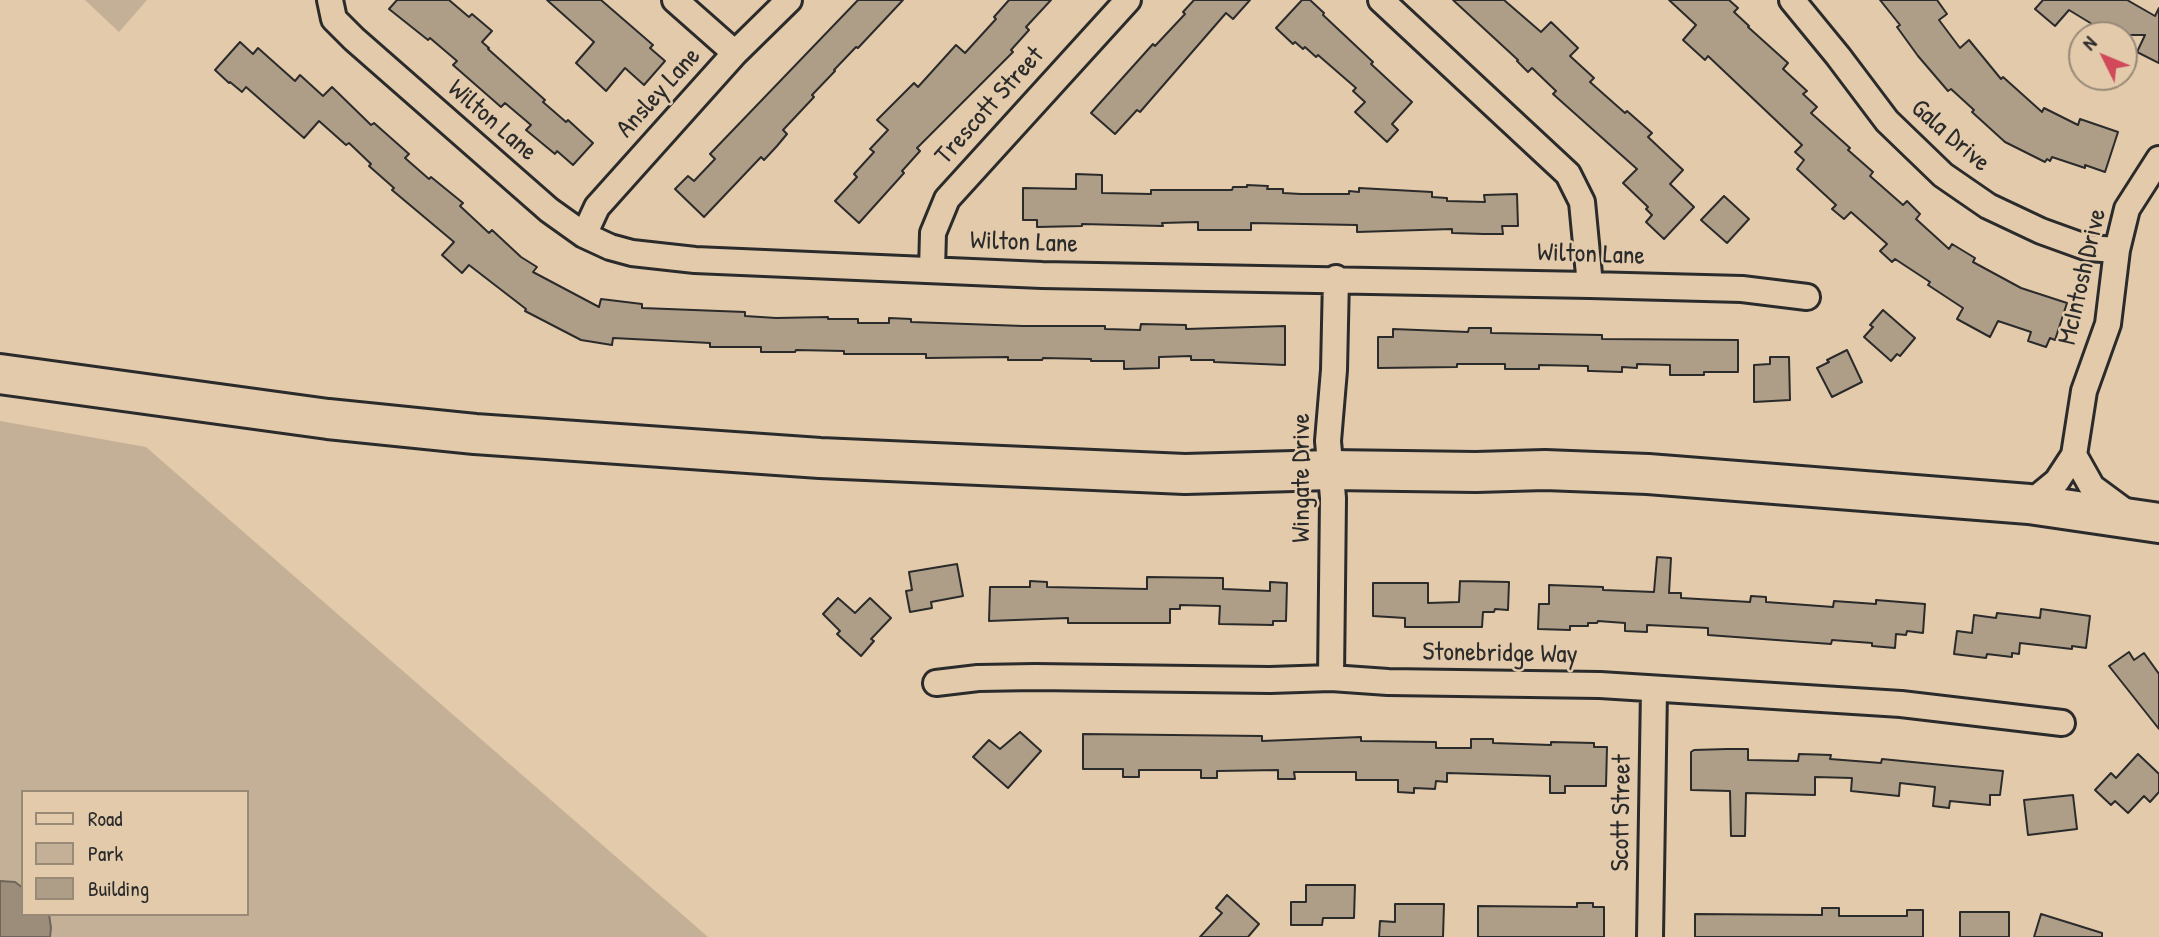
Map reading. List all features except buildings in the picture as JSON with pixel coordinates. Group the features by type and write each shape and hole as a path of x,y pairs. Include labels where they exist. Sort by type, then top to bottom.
{"main road":[{"path":"0,374 328,419 489,435 820,458 1185,474 1331,470 1545,470 1648,474 2029,504 2147,521"}],"street":[{"path":"675,0 735,53"},
{"name":"Ansley Lane","path":"584,235 597,207 735,53 789,0"},
{"name":"Trescott Street","path":"932,270 933,233 947,199 1128,0"},
{"path":"1381,0 1568,174 1582,202 1590,285"},
{"name":"Gala Drive","path":"1792,0 1838,55 1886,121 1943,175 1988,206 2041,231 2088,248 2117,250"},
{"name":"Wilton Lane","path":"330,4 334,19 354,39 549,211 584,235 610,247 632,253 682,259 1042,275 1336,278 1742,289 1807,297"},
{"name":"McIntosh Drive","path":"2029,504 2057,481 2074,456 2084,391 2108,324 2117,250 2127,209 2159,159"},
{"name":"Wingate Drive","path":"1331,678 1333,498 1328,441 1334,370 1336,278"},
{"path":"2074,456 2092,487 2147,521"},
{"name":"Stonebridge Way","path":"936,683 978,678 1035,677 1270,680 1331,678 1388,682 1600,685 1901,704 2062,723"},
{"name":"Scott Street","path":"1650,937 1654,690"}],"green space":[{"path":"85,0 147,0 119,32"},
{"path":"0,421 146,447 708,937 0,937"}],"shaded area":[{"path":"0,881 15,882 21,886 21,916 49,916 50,937 0,937"}]}
